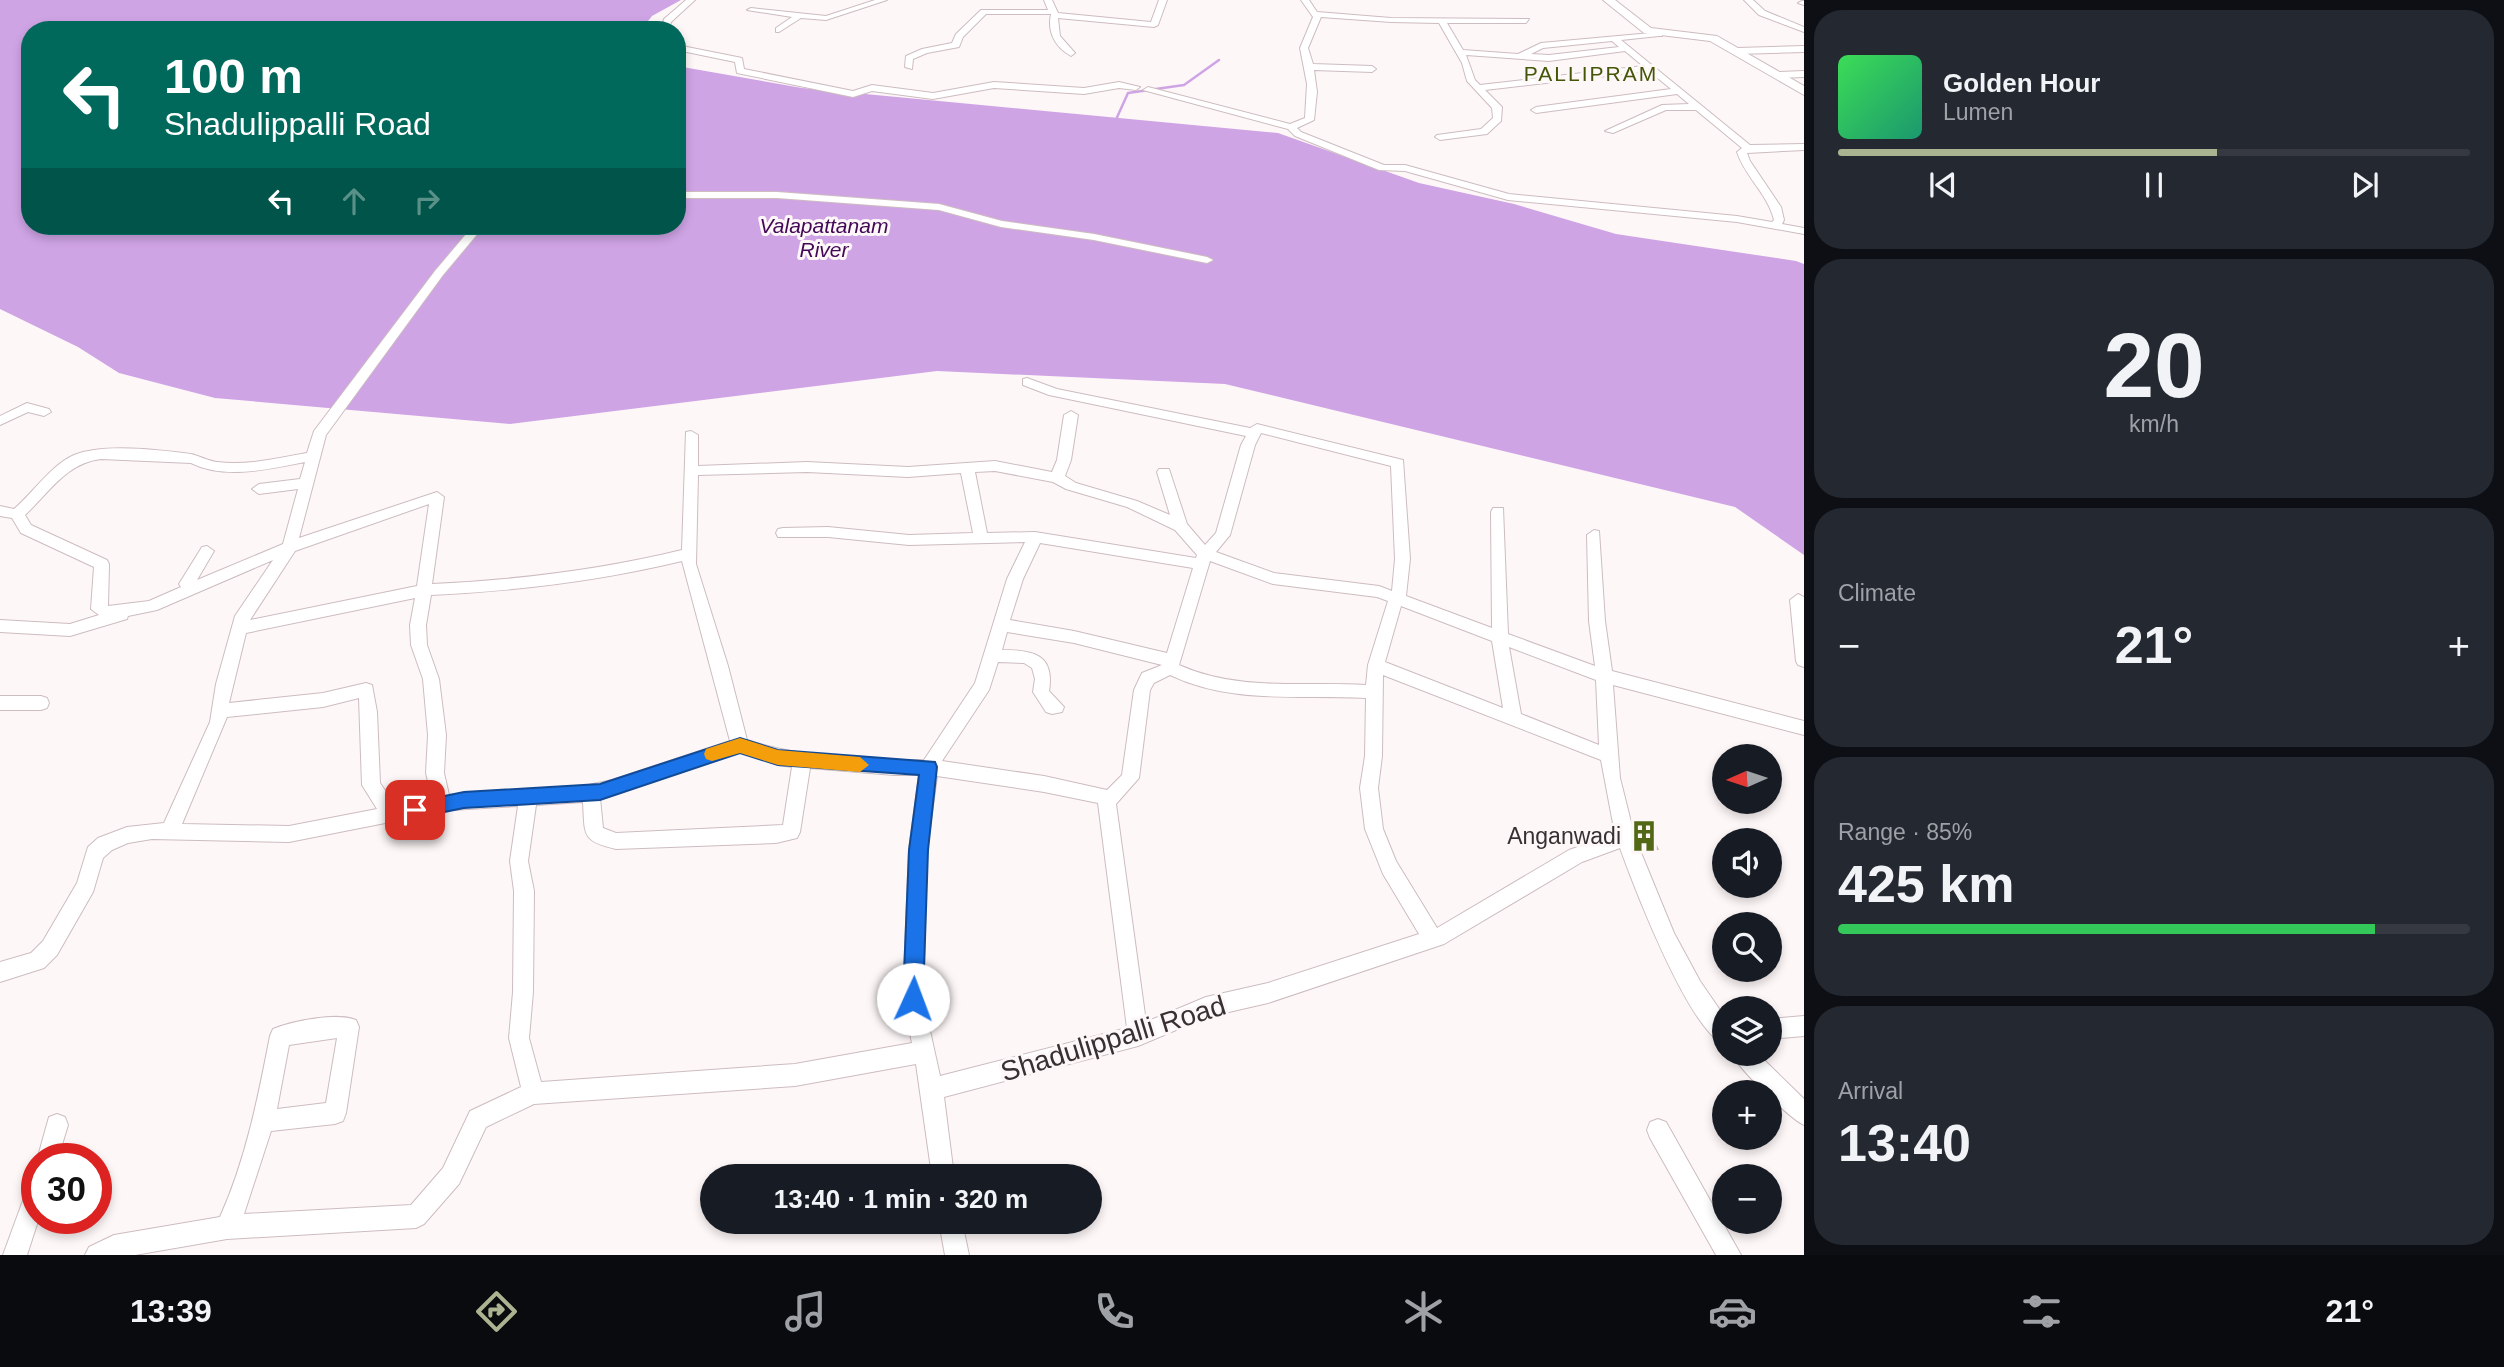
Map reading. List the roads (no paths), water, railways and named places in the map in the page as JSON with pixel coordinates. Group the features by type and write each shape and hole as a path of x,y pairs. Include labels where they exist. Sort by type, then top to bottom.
{"main road":[{"path":"1608,0 1648,31 1659,34 1702,35 1737,51 1804,91"}],"street":[{"path":"667,21 691,0"},
{"path":"751,10 826,18 883,0"},
{"path":"1048,0 1054,13 1054,34 1071,53"},
{"path":"909,67 909,58 916,54 956,45 964,30 984,12 1054,13 1154,24 1163,0"},
{"path":"1291,127 1309,120 1314,95 1311,67 1304,48 1317,17 1305,0"},
{"path":"1748,0 1762,13 1804,30"},
{"path":"1314,14 1526,21"},
{"path":"779,30 798,16"},
{"path":"1440,137 1491,129 1498,119 1497,107 1471,81 1460,52 1441,20"},
{"path":"1520,55 1541,46 1659,34"},
{"path":"1614,38 1748,148"},
{"path":"1460,52 1549,58 1628,48"},
{"path":"686,49 739,60 740,71 853,94 872,88 933,96 994,85 1084,90 1119,85 1136,87"},
{"path":"1737,51 1804,49"},
{"path":"1311,67 1372,69"},
{"path":"1479,88 1652,68"},
{"path":"1779,75 1804,74"},
{"path":"1148,90 1291,127 1298,134 1383,169 1405,168 1508,197 1776,224 1804,231"},
{"path":"1536,110 1679,91"},
{"path":"1610,131 1665,107 1700,107"},
{"path":"1776,224 1779,220 1776,207 1742,152 1748,148 1804,147"},
{"path":"686,195 777,195 939,207 1001,224 1094,237 1208,260"},
{"path":"170,831 197,777 220,711 243,616 256,593 289,548 319,434 439,273 471,235"},
{"path":"1027,382 1054,392 1254,433"},
{"path":"0,421 27,407 44,412"},
{"path":"1057,478 1064,460 1071,415"},
{"path":"1109,798 1130,778 1145,683 1159,671 1172,665 1204,559 1223,535 1257,428 1398,463 1402,556 1398,599 1392,608 1376,665 1373,692 1374,754 1369,786 1371,822 1377,842 1403,893 1433,938"},
{"path":"691,435 689,564 720,666 740,746"},
{"path":"17,514 65,467 79,458 97,454 193,459 201,465 244,466 313,456"},
{"path":"691,471 807,467 908,472 995,466 1057,478 1071,486 1132,504 1180,526"},
{"path":"967,468 981,538"},
{"path":"1164,472 1180,526 1204,559"},
{"path":"259,489 307,483"},
{"path":"0,626 70,630 152,606 289,548 437,497 418,625 419,645 431,680 437,735 435,773 442,803"},
{"path":"0,511 17,514"},
{"path":"1498,512 1500,639 1513,717"},
{"path":"17,514 26,530 102,564 99,609 107,612 134,610"},
{"path":"783,533 828,533 909,540 1035,537 1204,559 1273,578 1379,592 1604,676 1804,727"},
{"path":"1594,535 1597,621 1604,676 1606,755 1615,806 1654,918 1685,977 1712,1017"},
{"path":"941,1164 932,1089 922,1052 913,999 918,850 929,767 978,694 993,656 1015,579 1035,537"},
{"path":"196,587 187,584 188,579 207,551"},
{"path":"240,628 424,590 528,584 603,575 689,554"},
{"path":"1798,600 1804,661"},
{"path":"1002,625 1074,637 1172,665 1190,678 1271,693 1343,689 1373,692"},
{"path":"993,656 1035,659 1040,663 1044,677 1041,692 1052,707 1056,708"},
{"path":"1376,665 1606,755"},
{"path":"220,711 323,700 366,690 371,785 392,815"},
{"path":"0,704 41,703"},
{"path":"0,972 37,961 50,948 86,886 95,853 105,844 127,835 170,831 289,834 442,803 591,793 740,746 761,754 803,760 894,768 929,767 1044,784 1109,798"},
{"path":"591,793 594,830 600,837 616,841 776,835 791,832 803,760"},
{"path":"528,796 519,861 524,891 523,992 519,1038 533,1093"},
{"path":"1109,798 1138,1036"},
{"name":"Shadulippalli Road","path":"932,1089 1138,1036 1206,1007 1268,993 1433,938 1576,856 1626,838"},
{"path":"1782,1028 1804,1026"},
{"path":"228,1227 237,1207 263,1121 280,1036 349,1027 335,1113 263,1121"},
{"path":"97,1255 114,1247 228,1227 416,1216 452,1177 478,1119 533,1093 795,1075 922,1052"},
{"path":"1755,1066 1804,1114"},
{"path":"52,1143 57,1125"},
{"path":"1658,1130 1729,1255"},
{"path":"15,1255 22,1234"},
{"path":"953,1234 957,1255"}],"water":[{"name":"Valapattanam River","path":"0,0 681,0 652,16 648,21 21,21 21,235 686,235 686,68 802,88 1278,133 1419,183 1514,204 1616,234 1804,264 1804,555 1735,507 1225,384 937,371 510,424 215,398 119,373 78,347 0,309"}],"waterway":[{"path":"1114,124 1128,93 1184,85 1219,60"}],"place":[{"name":"Anganwadi","path":"1644,836"}],"district":[{"name":"PALLIPRAM","path":"1591,74"}]}
